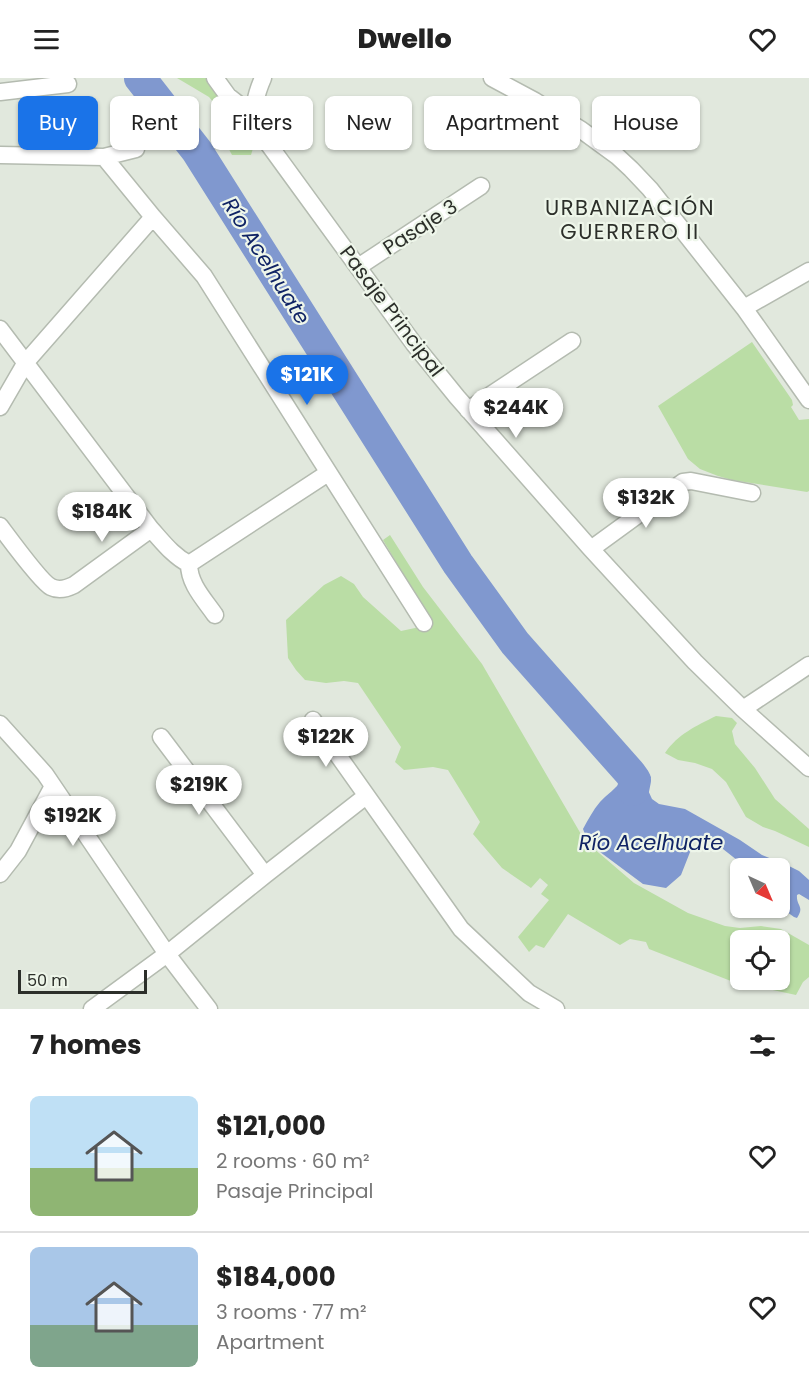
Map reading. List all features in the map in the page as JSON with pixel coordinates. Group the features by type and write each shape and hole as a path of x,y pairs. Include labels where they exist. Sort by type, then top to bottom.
{"street":[{"path":"215,78 228,96"},
{"path":"257,96 263,78"},
{"path":"493,78 580,129 617,156 650,189 744,308 809,400"},
{"path":"0,93 68,84"},
{"path":"0,155 104,156 131,150"},
{"name":"Pasaje Principal","path":"273,150 414,344 468,410 694,662 809,768"},
{"path":"104,156 153,218 204,276 424,622"},
{"name":"Pasaje 3","path":"358,267 481,186"},
{"path":"0,407 26,362 153,218"},
{"path":"744,308 809,272"},
{"path":"0,328 151,529 174,554 189,564"},
{"path":"468,410 572,341"},
{"path":"189,564 328,473"},
{"path":"591,549 682,482 691,481 752,493"},
{"path":"0,526 48,586 57,589 66,589 74,585 151,529"},
{"path":"189,564 193,584 215,615"},
{"path":"743,709 809,665"},
{"path":"313,720 461,929 530,993 556,1009"},
{"path":"0,724 45,774 167,954 209,1009"},
{"path":"161,737 265,875"},
{"path":"0,874 18,851 53,786"},
{"path":"92,1009 167,954 366,796"}],"green space":[{"path":"177,78 209,78 221,96 211,96 211,99"},
{"path":"229,150 252,150 251,155 232,155"},
{"path":"752,342 792,400 791,407 799,420 809,419 809,491 807,492 732,480 700,469 688,459 658,406"},
{"path":"390,535 423,587 482,664 585,841 634,883 688,913 725,926 740,928 761,926 783,930 730,930 730,981 649,949 646,942 630,939 620,945 568,914 544,948 536,945 529,952 518,937 549,900 541,894 548,885 540,878 531,888 502,868 473,834 480,822 448,770 433,767 404,770 395,762 401,747 358,683 344,681 326,683 305,680 288,658 286,620 324,585 341,576 354,584 363,597 401,631 431,621 383,540"},
{"path":"716,716 732,718 737,723 732,731 735,744 755,768 775,799 809,829 809,847 746,817 726,782 712,769 678,760 665,753 682,736"},
{"path":"790,934 809,945 809,977 803,982 796,995 773,990 790,990"}],"water":[{"name":"Río Acelhuate","path":"615,756 651,777 647,788 652,799 659,804 685,809 769,858 734,858 706,840 697,840 694,842 681,875 666,888 643,884 592,846 583,829 597,805 622,780"},
{"name":"Río Acelhuate","path":"790,866 809,880 809,900 797,895 800,908 797,918 790,914"}],"waterway":[{"name":"Río Acelhuate","path":"140,78 197,151 458,564 515,643 630,773 635,780 633,790"}],"district":[{"name":"URBANIZACIÓN GUERRERO II","path":"630,220"}]}
